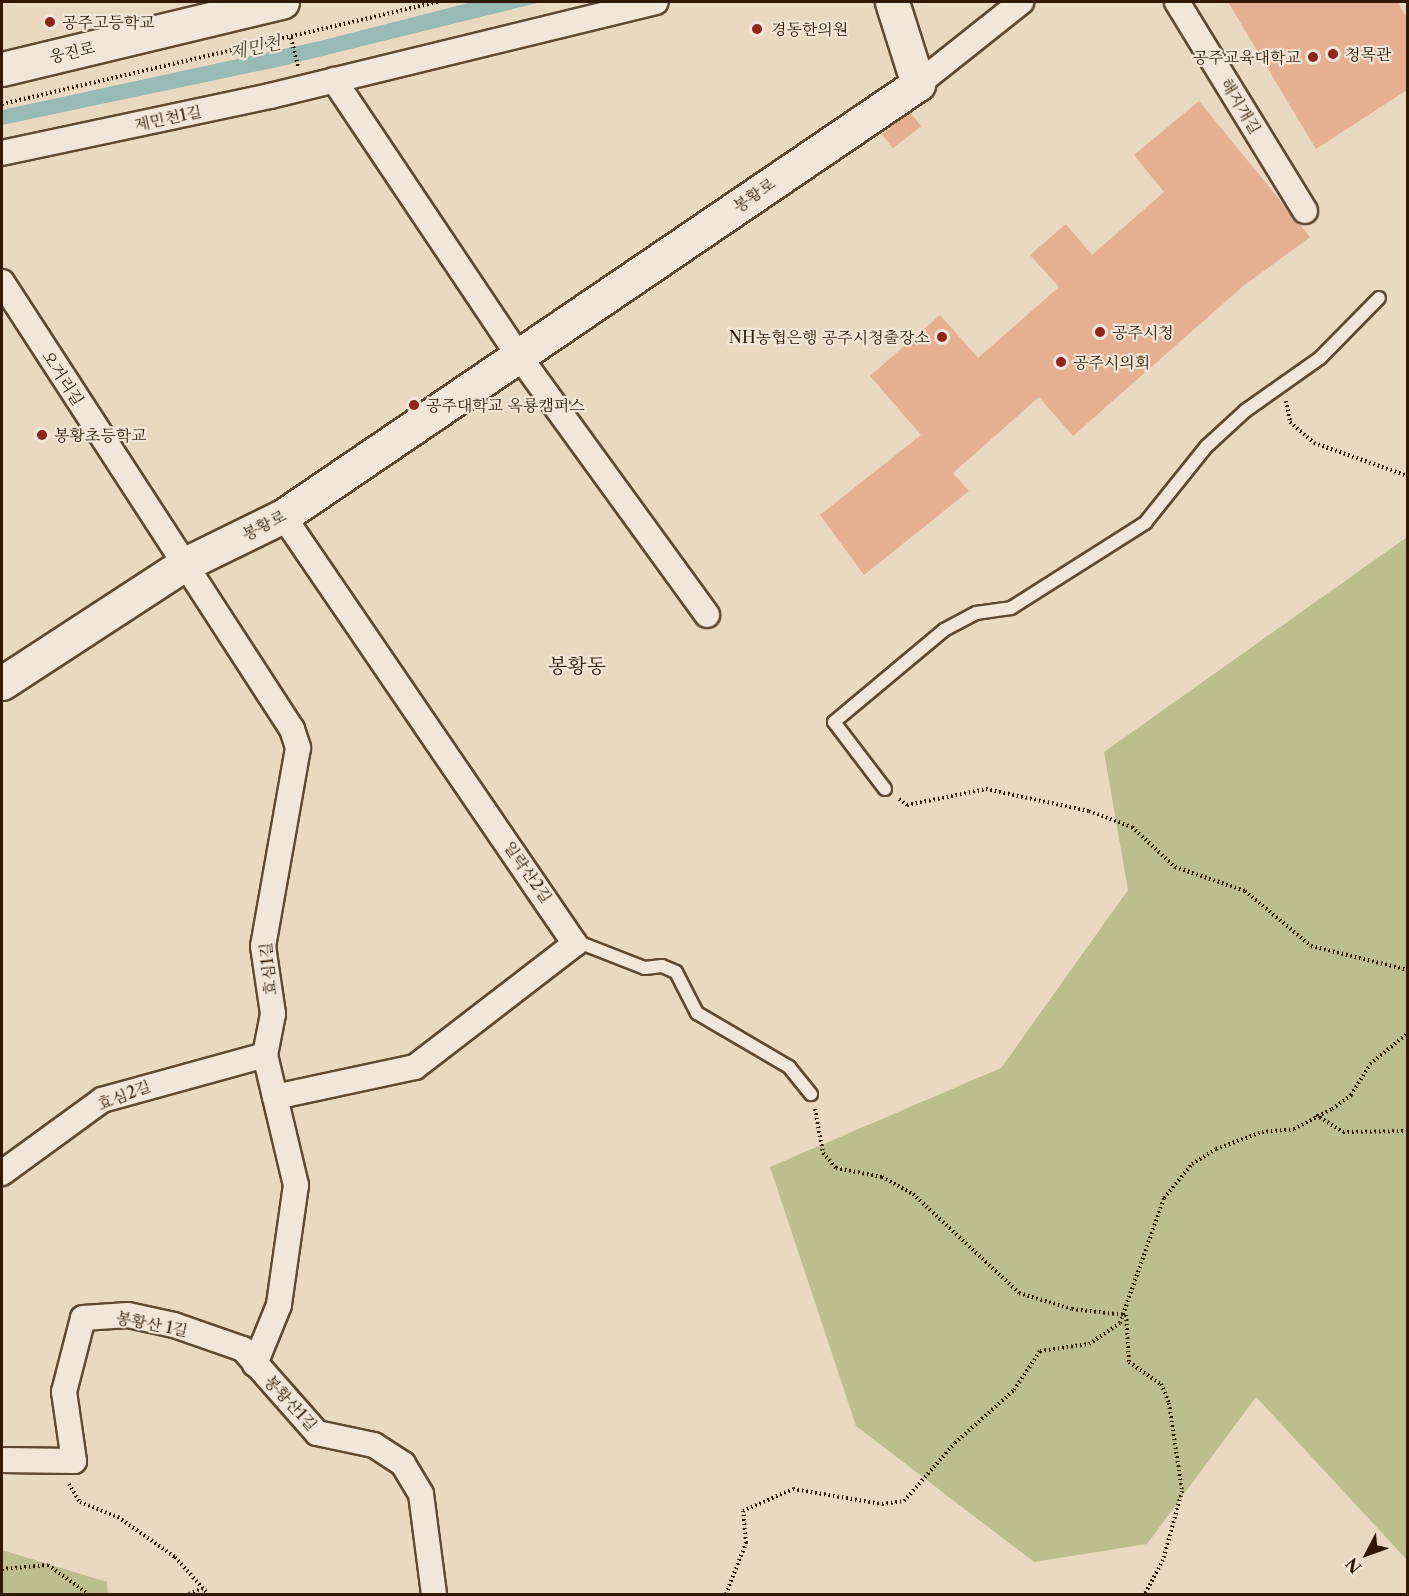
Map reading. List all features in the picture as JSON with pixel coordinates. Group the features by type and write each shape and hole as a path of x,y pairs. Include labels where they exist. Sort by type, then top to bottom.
{"main road":[{"name":"웅진로","path":"2,69 282,2"},
{"path":"892,2 918,84"},
{"name":"봉황로","path":"2,683 183,565 284,516 918,84"}],"street":[{"name":"제민천1길","path":"2,153 334,80 656,2"},
{"path":"918,84 1021,2"},
{"name":"해지개길","path":"1177,2 1305,211"},
{"path":"334,80 519,356 707,615"},
{"name":"오거리길","path":"2,282 183,565"},
{"name":"일락산2길","path":"284,516 573,940"},
{"name":"효심1길","path":"183,565 292,729 298,748 265,927 273,1014 265,1054 296,1185 279,1305 255,1364"},
{"path":"275,1097 415,1067 557,962 573,940"},
{"name":"효심2길","path":"2,1173 102,1100 265,1054"},
{"name":"봉황산 1길","path":"56,1463 74,1461 63,1410 66,1369 89,1314 174,1325 243,1349 255,1364"},
{"name":"봉황산1길","path":"255,1364 317,1433 374,1445 402,1464 421,1494 434,1594"},
{"path":"2,1460 56,1463"}],"lane":[{"path":"885,789 834,722 944,630 976,613 1011,608 1145,523 1207,446 1282,385 1320,358 1379,298"},
{"path":"573,940 645,968 676,972 697,1013 789,1067 812,1094"}],"path":[{"path":"2,104 438,2"},
{"path":"291,38 298,68"},
{"path":"1282,385 1290,422 1299,433 1407,476"},
{"path":"885,789 907,805 976,789 1097,814 1132,827 1175,867 1245,891 1311,946 1407,970"},
{"path":"1145,1594 1163,1560 1182,1491 1168,1403 1161,1384 1129,1362 1123,1315 1164,1198 1192,1164 1262,1131 1294,1129 1351,1095 1371,1064 1407,1033"},
{"path":"812,1094 823,1153 836,1168 882,1177 913,1194 1019,1293 1072,1309 1123,1315"},
{"path":"1316,1114 1343,1132 1407,1131"},
{"path":"726,1594 746,1543 743,1511 793,1489 882,1504 904,1501 955,1443 1014,1390 1040,1351 1089,1344 1123,1315"},
{"path":"56,1463 80,1502 118,1517 175,1557 206,1587 208,1594"},
{"path":"2,1569 48,1565 88,1594"},
{"path":"189,1594 206,1587"}],"green space":[{"path":"1407,537 1407,1560 1256,1397 1147,1544 1034,1562 856,1426 770,1167 1001,1068 1128,890 1104,752"},
{"path":"2,1550 107,1582 108,1594 2,1594"}],"water":[{"name":"제민천","path":"472,2 541,2 278,67 2,125 2,110 320,41"}],"building":[{"name":"공주교육대학교","path":"1228,2 1397,2 1407,17 1407,90 1316,149"},
{"name":"공주시청","path":"1199,101 1310,237 1242,287 1073,436 1039,397 953,473 969,491 864,575 820,515 921,435 870,376 940,315 978,358 1059,287 1030,255 1066,224 1092,255 1164,192 1134,155"},
{"path":"910,112 921,126 893,148 882,134"}],"place":[{"name":"공주고등학교","path":"50,22"},
{"name":"경동한의원","path":"757,29"},
{"name":"청목관","path":"1333,54"},
{"name":"공주교육대학교","path":"1313,57"},
{"name":"공주시청","path":"1100,332"},
{"name":"NH농협은행 공주시청출장소","path":"942,337"},
{"name":"공주시의회","path":"1061,362"},
{"name":"공주대학교 옥룡캠퍼스","path":"414,405"},
{"name":"봉황초등학교","path":"42,435"}],"district":[{"name":"봉황동","path":"577,666"}]}
